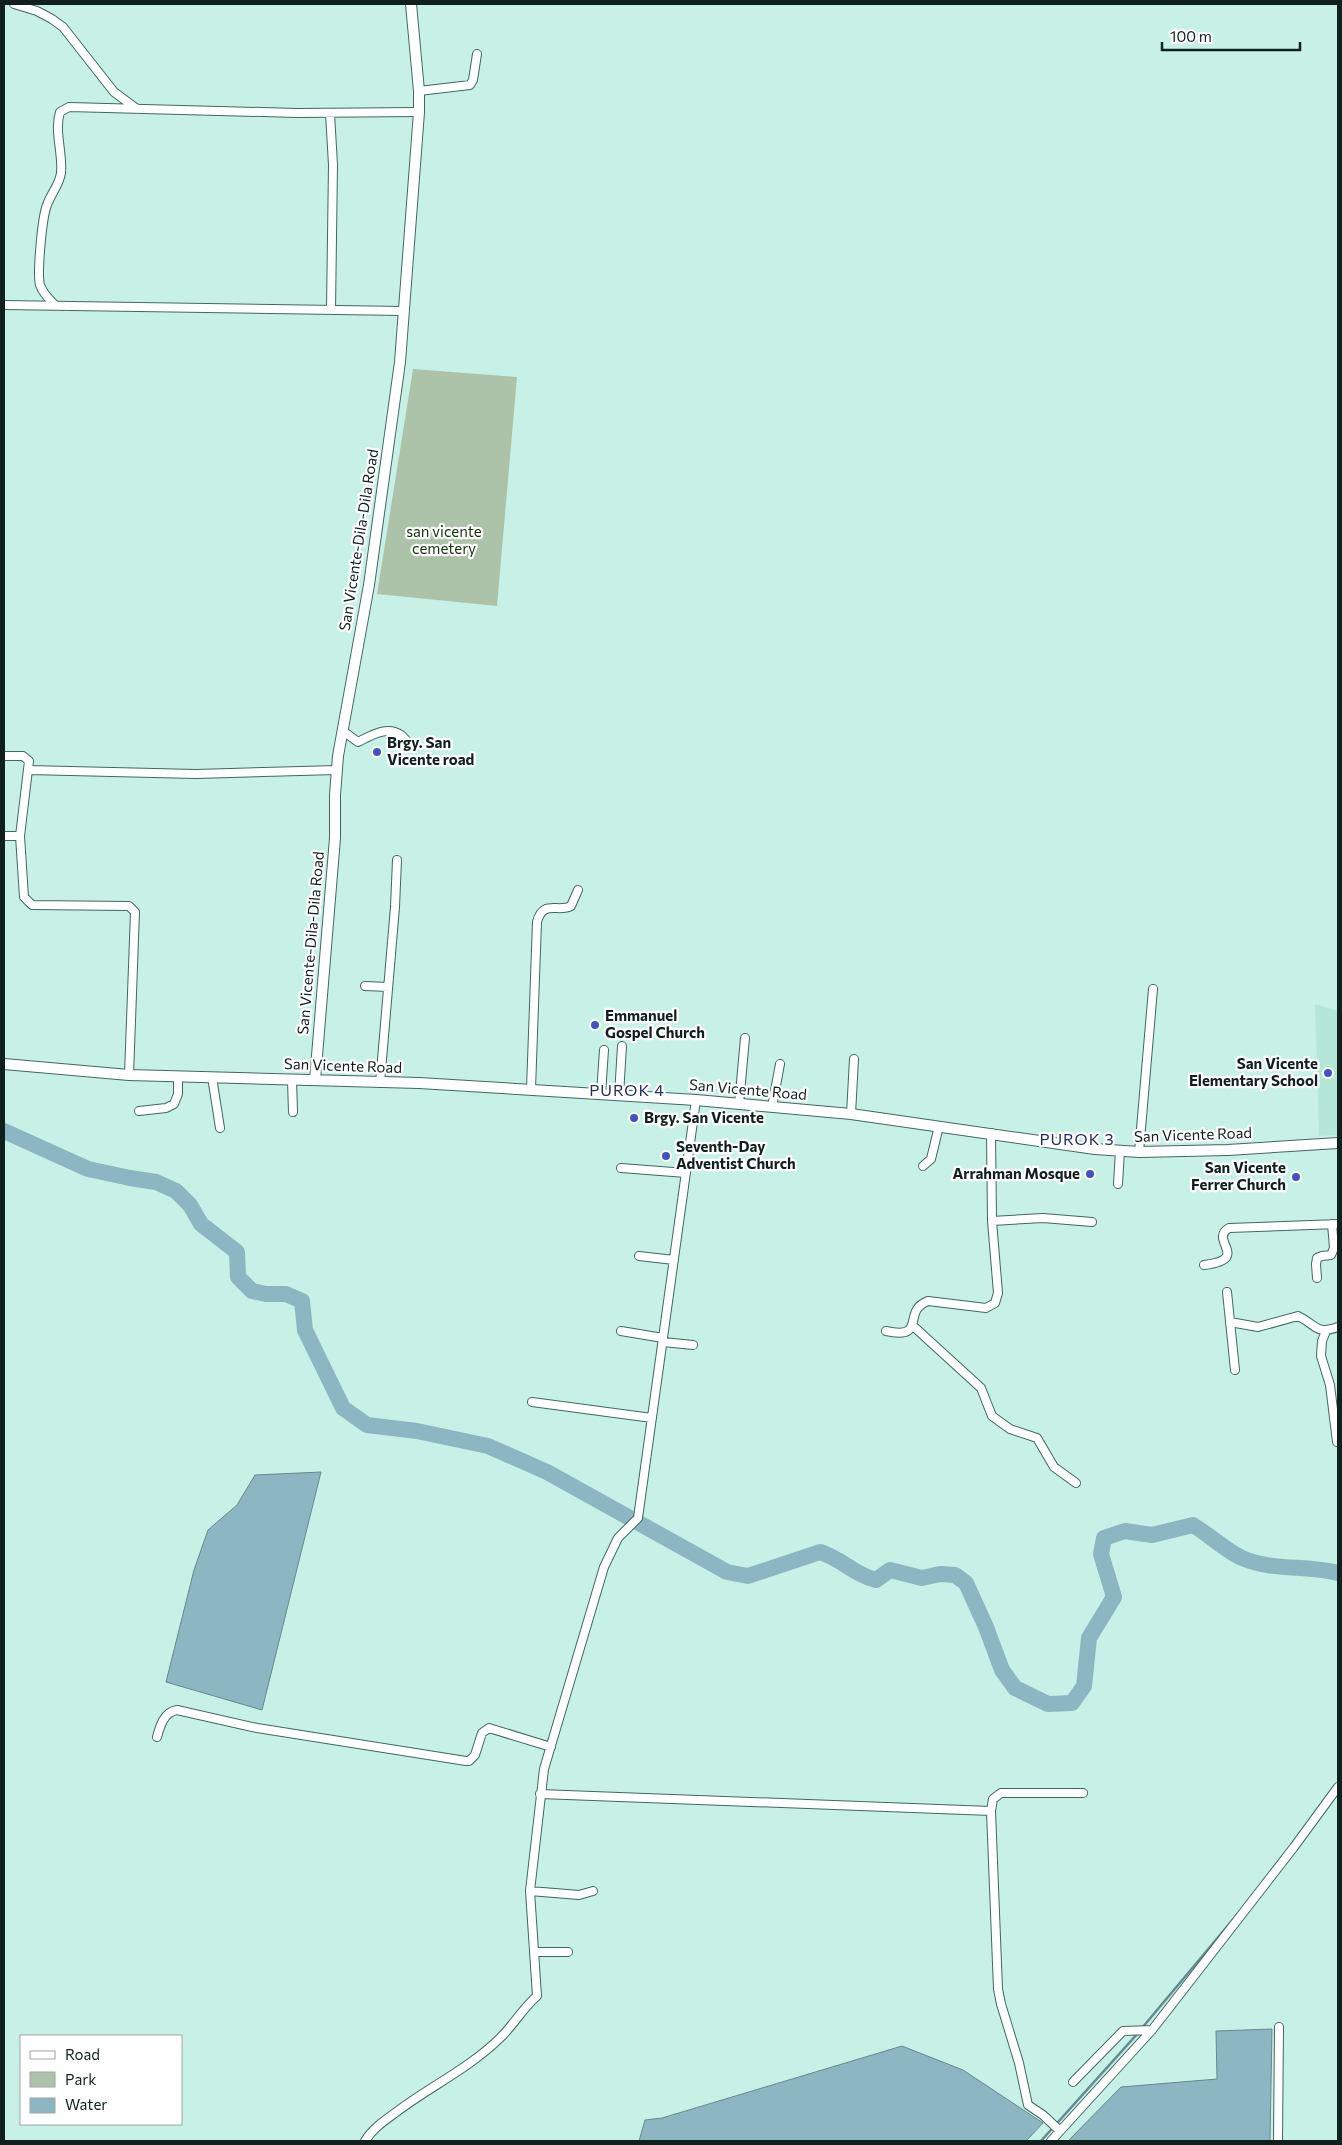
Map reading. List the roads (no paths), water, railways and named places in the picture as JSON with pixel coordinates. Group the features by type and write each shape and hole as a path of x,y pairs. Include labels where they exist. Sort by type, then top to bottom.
{"street":[{"path":"14,4 37,11 63,27 114,92 137,109"},
{"name":"San Vicente-Dila-Dila Road","path":"315,1080 335,838 337,770 369,585 400,362 419,91 411,4"},
{"path":"419,91 470,85 473,80 477,54"},
{"path":"56,306 44,294 39,284 44,213 59,182 61,172 57,122 60,112 69,107 330,113 418,112"},
{"path":"330,113 333,165 331,310"},
{"path":"4,305 403,311"},
{"path":"343,731 358,742 371,734 398,733 413,747"},
{"path":"4,756 23,756 29,761 20,836 22,895 32,905 129,906 135,912 129,1075"},
{"path":"28,770 196,774 337,770"},
{"path":"4,836 20,836"},
{"path":"380,1083 396,860"},
{"path":"531,1090 537,922 546,909 571,906 578,890"},
{"path":"365,986 388,987"},
{"path":"1139,1152 1153,989"},
{"path":"739,1104 745,1038"},
{"path":"619,1095 622,1046"},
{"path":"601,1094 604,1050"},
{"path":"850,1114 854,1059"},
{"name":"San Vicente Road","path":"4,1064 129,1075 315,1080 696,1100 850,1114 991,1133 1095,1150 1139,1152 1228,1150 1338,1143"},
{"path":"772,1107 780,1064"},
{"path":"139,1111 166,1108 174,1104 178,1094 178,1076"},
{"path":"212,1077 220,1128"},
{"path":"292,1080 293,1112"},
{"path":"365,2141 373,2130 410,2102 462,2069 499,2039 519,2014 537,1996 530,1891 544,1769 604,1567 618,1538 638,1518 696,1100"},
{"path":"923,1166 932,1158 939,1126"},
{"path":"886,1331 903,1334 908,1332 912,1326 915,1312 921,1304 928,1301 986,1308 994,1305 998,1293 992,1221 991,1133"},
{"path":"1118,1184 1120,1151"},
{"path":"620,1168 686,1173"},
{"path":"992,1221 1043,1218 1092,1222"},
{"path":"1204,1265 1223,1262 1226,1259 1227,1252 1223,1236 1225,1230 1229,1228 1335,1224 1334,1252 1332,1255 1317,1258 1317,1278"},
{"path":"639,1256 674,1260"},
{"path":"1227,1292 1235,1370"},
{"path":"1230,1322 1258,1327 1298,1316 1314,1328 1326,1331 1338,1327"},
{"path":"912,1326 981,1388 992,1416 1010,1429 1037,1438 1054,1467 1076,1483"},
{"path":"621,1331 693,1345"},
{"path":"1326,1331 1322,1341 1321,1356 1330,1385 1337,1442"},
{"path":"532,1402 652,1418"},
{"path":"157,1737 159,1727 166,1715 177,1710 257,1728 466,1761 475,1756 482,1733 489,1728 551,1747"},
{"path":"1051,2141 1057,2128 1152,2030 1294,1847 1338,1787"},
{"path":"1057,2128 1028,2105 1011,2034 1001,2004 996,1950 991,1811 992,1799 1001,1793 1083,1793"},
{"path":"540,1794 991,1811"},
{"path":"530,1891 579,1895 593,1891"},
{"path":"534,1952 568,1952"},
{"path":"1278,2141 1279,2027"},
{"path":"1073,2082 1123,2032 1128,2030 1152,2030"}],"water":[{"path":"321,1472 262,1710 166,1682 194,1570 208,1530 237,1505 255,1475"},
{"path":"1272,2029 1270,2141 1068,2141 1121,2087 1217,2079 1216,2031"},
{"path":"902,2046 963,2070 1043,2123 1026,2141 639,2141 645,2120 662,2118"}],"waterway":[{"path":"4,1131 88,1169 156,1182 176,1191 190,1205 201,1224 237,1252 238,1277 252,1291 266,1294 286,1294 302,1301 305,1330 343,1408 367,1425 417,1431 488,1446 547,1472 727,1572 748,1576 820,1552 835,1558 868,1578 876,1580 890,1570 922,1578 940,1574 955,1575 966,1583 986,1627 1002,1670 1015,1688 1048,1704 1072,1703 1084,1686 1089,1638 1114,1597 1101,1554 1104,1538 1125,1531 1152,1535 1193,1525 1236,1555 1253,1562 1338,1573"},
{"path":"1142,2028 1241,1910"},
{"path":"1041,2141 1139,2032"}],"place":[{"name":"Brgy. San Vicente road","path":"377,752"},
{"name":"Emmanuel Gospel Church","path":"595,1025"},
{"name":"San Vicente Elementary School","path":"1328,1073"},
{"name":"Brgy. San Vicente","path":"634,1118"},
{"name":"Seventh-Day Adventist Church","path":"666,1156"},
{"name":"Arrahman Mosque","path":"1090,1174"},
{"name":"San Vicente Ferrer Church","path":"1296,1177"}],"district":[{"name":"PUROK 4","path":"627,1090"},
{"name":"PUROK 3","path":"1077,1139"}],"park label":[{"name":"san vicente cemetery","path":"444,540"}]}
